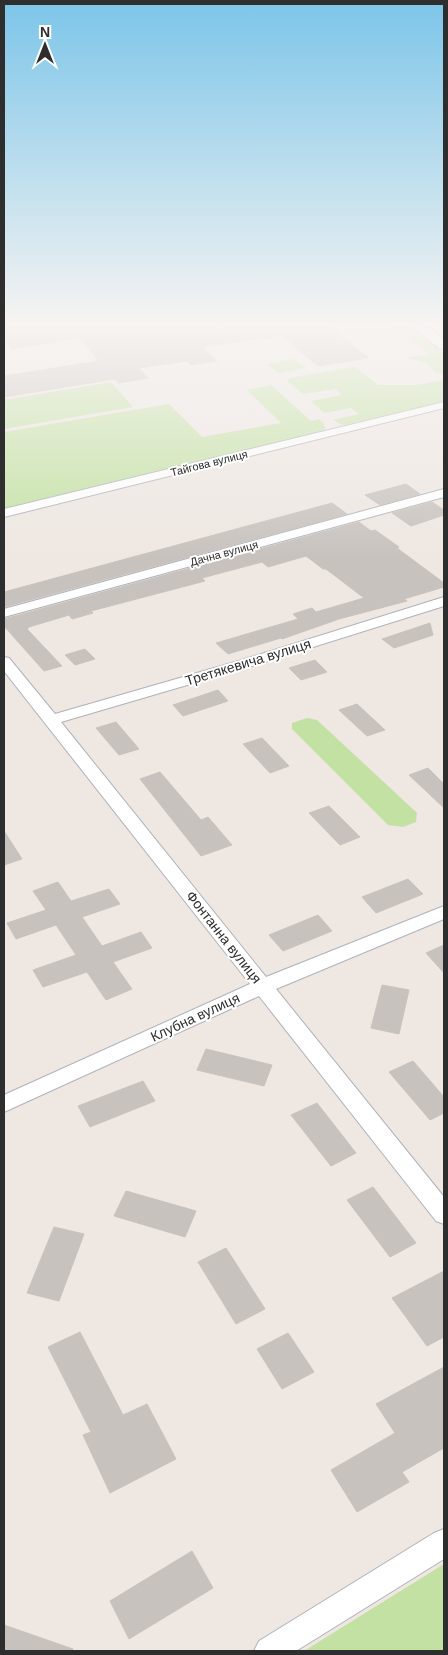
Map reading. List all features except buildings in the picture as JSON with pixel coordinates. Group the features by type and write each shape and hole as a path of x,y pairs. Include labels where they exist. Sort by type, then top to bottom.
{"street":[{"name":"Тайгова вулиця","path":"4,513 444,405"},
{"name":"Дачна вулиця","path":"4,613 444,493"},
{"name":"Третякевича вулиця","path":"52,720 247,663 444,601"},
{"name":"Фонтанна вулиця","path":"4,661 444,1214"},
{"name":"Клубна вулиця","path":"4,1104 263,986 444,912"},
{"path":"269,1651 444,1543"}],"green space":[{"path":"4,403 130,403 133,407 4,429"},
{"path":"261,403 291,403 311,421 319,419 324,424 325,431 4,508 4,432 169,404 202,437 281,423"},
{"path":"313,403 439,403 343,425 333,420 359,414 351,408 324,413"},
{"path":"307,718 317,720 417,813 416,822 403,827 388,825 292,729 292,723"},
{"path":"444,1564 444,1651 304,1651"}]}
